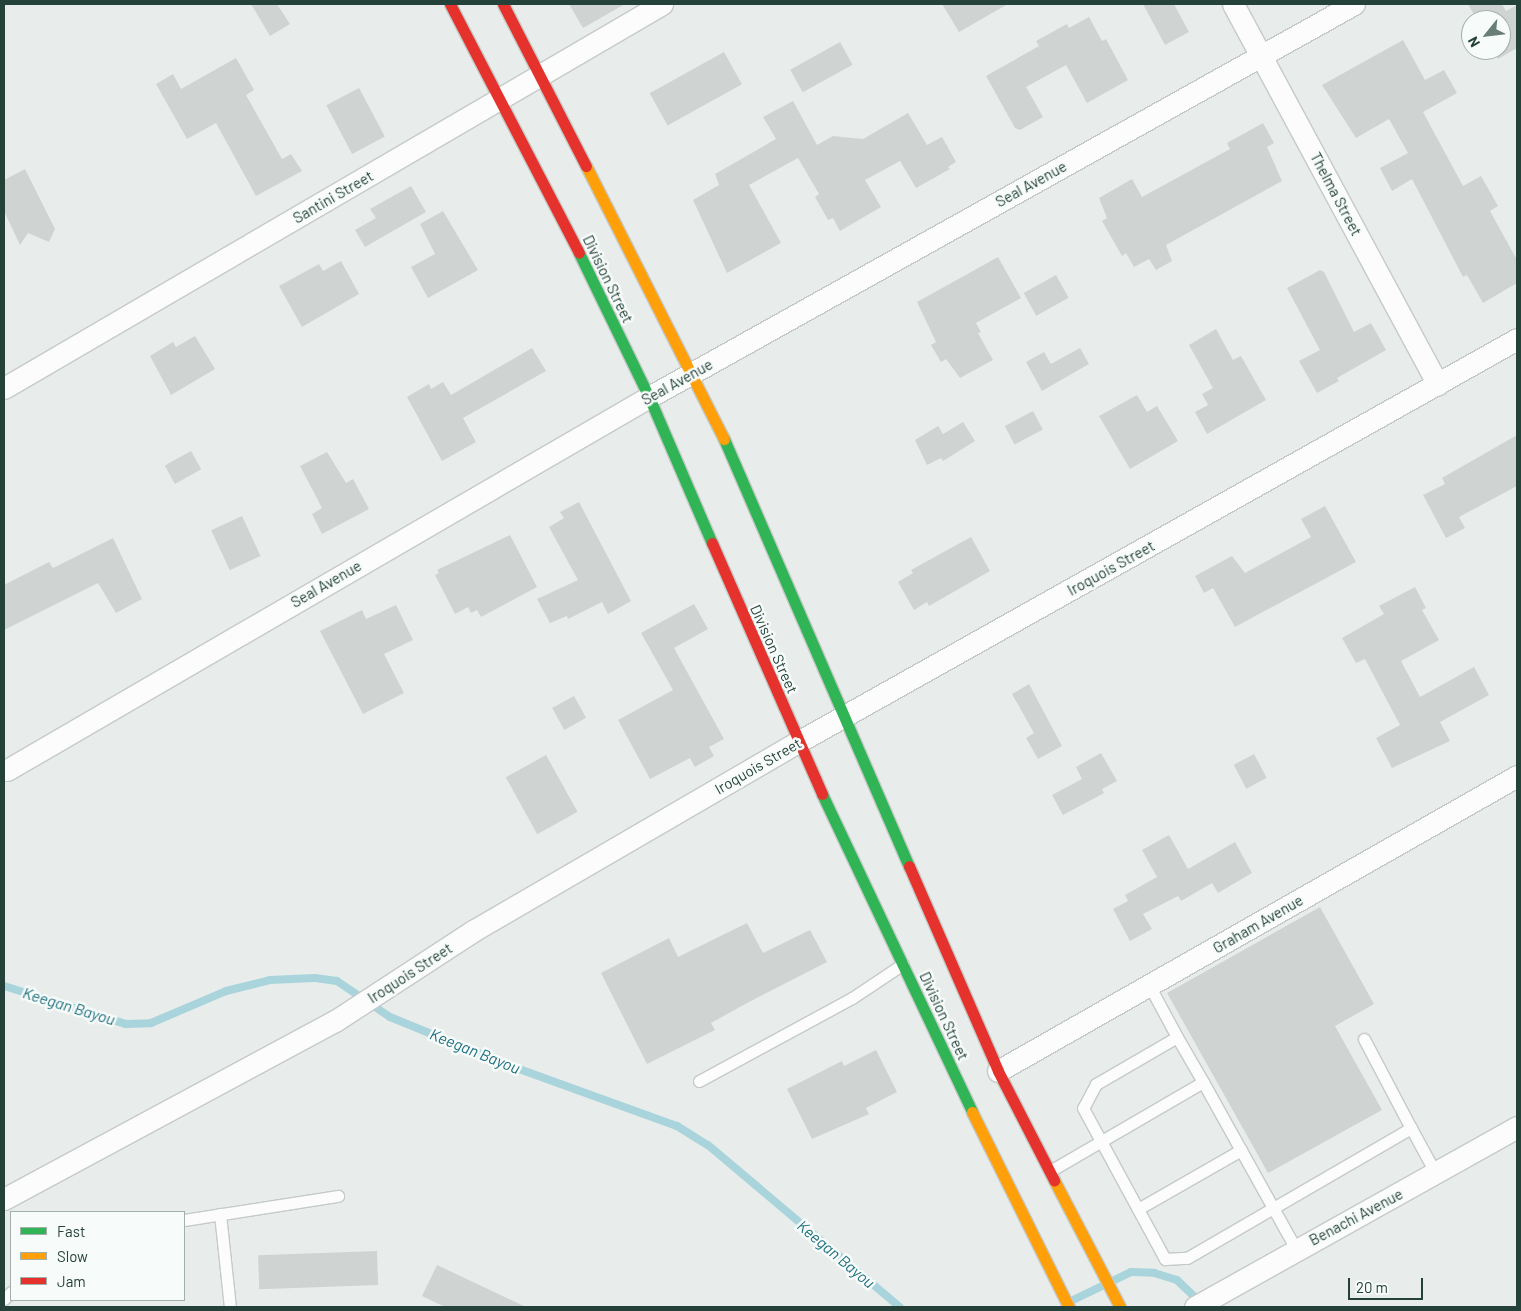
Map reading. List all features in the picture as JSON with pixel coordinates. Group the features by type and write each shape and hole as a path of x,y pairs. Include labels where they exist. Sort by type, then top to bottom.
{"main road":[{"name":"Division Street","path":"450,4 500,99 649,397 798,742 1069,1307"},
{"name":"Division Street","path":"503,4 693,372 998,1071 1118,1304"}],"street":[{"name":"Santini Street","path":"4,388 662,4"},
{"name":"Thelma Street","path":"1233,4 1438,384"},
{"name":"Seal Avenue","path":"6,770 649,397 1354,4"},
{"name":"Iroquois Street","path":"6,1194 335,1021 474,931 798,742 844,718 1517,340"},
{"name":"Graham Avenue","path":"998,1071 1517,776"},
{"name":"Benachi Avenue","path":"1195,1307 1296,1249 1517,1128"}],"lane":[{"path":"700,1081 852,998 903,964"},
{"path":"1149,985 1296,1249"},
{"path":"1177,1037 1096,1084 1083,1108 1165,1259 1187,1258 1411,1128"},
{"path":"1364,1039 1436,1174"},
{"path":"1050,1171 1203,1082"},
{"path":"1138,1209 1241,1150"},
{"path":"185,1220 338,1196"},
{"path":"220,1214 230,1307"}],"building":[{"path":"251,4 277,4 290,24 270,36"},
{"path":"569,4 625,4 583,28"},
{"path":"942,4 1008,4 959,32"},
{"path":"1143,4 1174,4 1189,32 1165,45"},
{"path":"1468,4 1502,4 1505,10 1471,10"},
{"path":"1517,5 1517,48 1511,51 1511,10 1508,10"},
{"path":"1089,17 1102,41 1106,39 1128,80 1087,103 1066,65 1026,87 1043,117 1020,130 1015,128 986,76 1039,46 1036,41 1067,24 1069,28"},
{"path":"1403,40 1425,80 1444,70 1457,93 1423,112 1463,186 1481,176 1498,206 1490,211 1517,260 1517,283 1483,303 1467,275 1463,277 1412,179 1392,191 1380,168 1408,153 1389,119 1356,138 1322,85"},
{"path":"840,42 853,65 803,92 790,70"},
{"path":"724,52 742,84 668,126 650,93"},
{"path":"236,58 254,90 246,95 282,159 291,154 302,171 256,196 216,123 187,139 156,84 173,74 181,89"},
{"path":"359,88 385,137 352,154 326,105"},
{"path":"793,101 817,145 833,136 863,139 908,113 927,145 942,137 956,162 948,167 950,169 916,188 900,161 865,180 881,207 840,231 833,218 828,220 815,197 819,194 798,158 749,185 781,243 727,273 693,200 719,185 715,174 776,139 763,117"},
{"path":"1263,123 1274,143 1267,147 1282,181 1166,245 1172,261 1156,270 1149,259 1134,267 1126,253 1122,256 1102,221 1107,218 1099,198 1132,179 1142,197 1230,149 1227,143"},
{"path":"25,169 55,229 49,242 28,233 20,245 4,211 4,180"},
{"path":"411,186 426,212 365,247 355,230 376,218 370,209"},
{"path":"443,211 478,270 428,298 411,267 435,254 420,224"},
{"path":"998,257 1021,298 976,323 981,332 978,333 993,360 960,378 946,359 941,362 931,345 936,342 917,302"},
{"path":"341,261 359,294 302,327 279,286 319,264 323,271"},
{"path":"1320,270 1324,272 1354,332 1371,323 1386,350 1337,378 1339,381 1317,393 1299,361 1320,350 1287,288"},
{"path":"1056,275 1069,298 1036,316 1024,293"},
{"path":"1216,329 1233,360 1241,356 1266,400 1207,434 1195,412 1208,405 1202,394 1213,388 1189,345"},
{"path":"195,336 215,369 171,395 150,356 173,342 176,347"},
{"path":"532,348 546,371 463,418 476,442 442,461 407,397 429,384 431,389 443,382 451,395"},
{"path":"1080,348 1089,364 1042,391 1026,362 1044,352 1051,364"},
{"path":"1137,395 1147,412 1157,406 1178,441 1130,469 1099,416"},
{"path":"1033,411 1043,430 1015,445 1005,426"},
{"path":"963,422 975,441 943,461 941,458 927,465 915,440 938,426 943,434"},
{"path":"1517,435 1517,486 1459,517 1465,528 1446,538 1423,495 1445,484 1442,478"},
{"path":"191,451 201,469 175,484 165,466"},
{"path":"327,452 346,483 353,479 369,509 322,534 312,514 322,508 300,466"},
{"path":"579,502 631,601 608,614 602,602 568,619 567,616 550,623 537,599 578,580 549,527 564,518 560,512"},
{"path":"1325,506 1356,562 1235,627 1213,588 1204,593 1195,576 1232,556 1245,573 1311,537 1301,519"},
{"path":"242,516 261,556 230,570 211,530"},
{"path":"510,535 537,587 481,617 477,610 471,613 468,607 455,614 435,575 439,573 437,570"},
{"path":"971,537 990,571 929,606 927,602 914,610 898,582 913,573 911,570"},
{"path":"113,538 142,599 116,613 98,583 4,630 4,585 49,562 53,568"},
{"path":"1415,587 1426,608 1422,610 1439,640 1401,661 1420,697 1474,667 1489,695 1440,722 1450,741 1392,768 1376,738 1400,725 1365,659 1356,663 1342,638 1384,614 1379,606"},
{"path":"694,604 708,629 674,648 724,739 709,747 714,756 695,767 690,758 650,779 618,720 673,690 641,633"},
{"path":"396,605 413,640 384,654 404,693 363,714 320,631 362,610 366,619"},
{"path":"1029,684 1062,746 1038,759 1026,738 1034,733 1012,694"},
{"path":"574,696 586,718 564,730 552,708"},
{"path":"1101,753 1117,781 1102,789 1104,793 1063,815 1052,795 1082,779 1076,767"},
{"path":"1254,754 1267,778 1246,789 1234,765"},
{"path":"546,755 578,812 537,834 506,777"},
{"path":"1169,835 1188,869 1235,842 1252,873 1218,893 1212,883 1181,901 1178,896 1143,914 1152,929 1130,941 1113,909 1128,901 1125,895 1157,877 1142,850"},
{"path":"1320,907 1374,1004 1335,1026 1382,1110 1268,1173 1167,993"},
{"path":"747,923 763,953 810,930 827,962 711,1023 715,1030 647,1064 601,973 669,938 678,957"},
{"path":"876,1050 897,1092 866,1108 869,1114 812,1139 787,1089 842,1061 844,1066"},
{"path":"377,1251 378,1285 259,1289 258,1255"},
{"path":"437,1265 526,1307 445,1307 422,1296"}],"waterway":[{"name":"Keegan Bayou","path":"4,986 126,1024 151,1023 226,991 270,980 315,978 337,981 390,1017 500,1062 677,1126 708,1145 900,1307"},
{"name":"Keegan Bayou","path":"1071,1301 1131,1272 1154,1273 1177,1280 1200,1302"}],"traffic: fast":[{"path":"579,253 649,397 712,543"},
{"path":"724,439 909,866"},
{"path":"822,794 972,1112"}],"traffic: slow":[{"path":"586,166 724,439"},
{"path":"972,1112 1069,1307"},
{"path":"1054,1180 1120,1307"}],"traffic: jam":[{"path":"450,4 579,253"},
{"path":"503,4 586,166"},
{"path":"712,543 822,794"},
{"path":"909,866 998,1071 1054,1180"}]}
